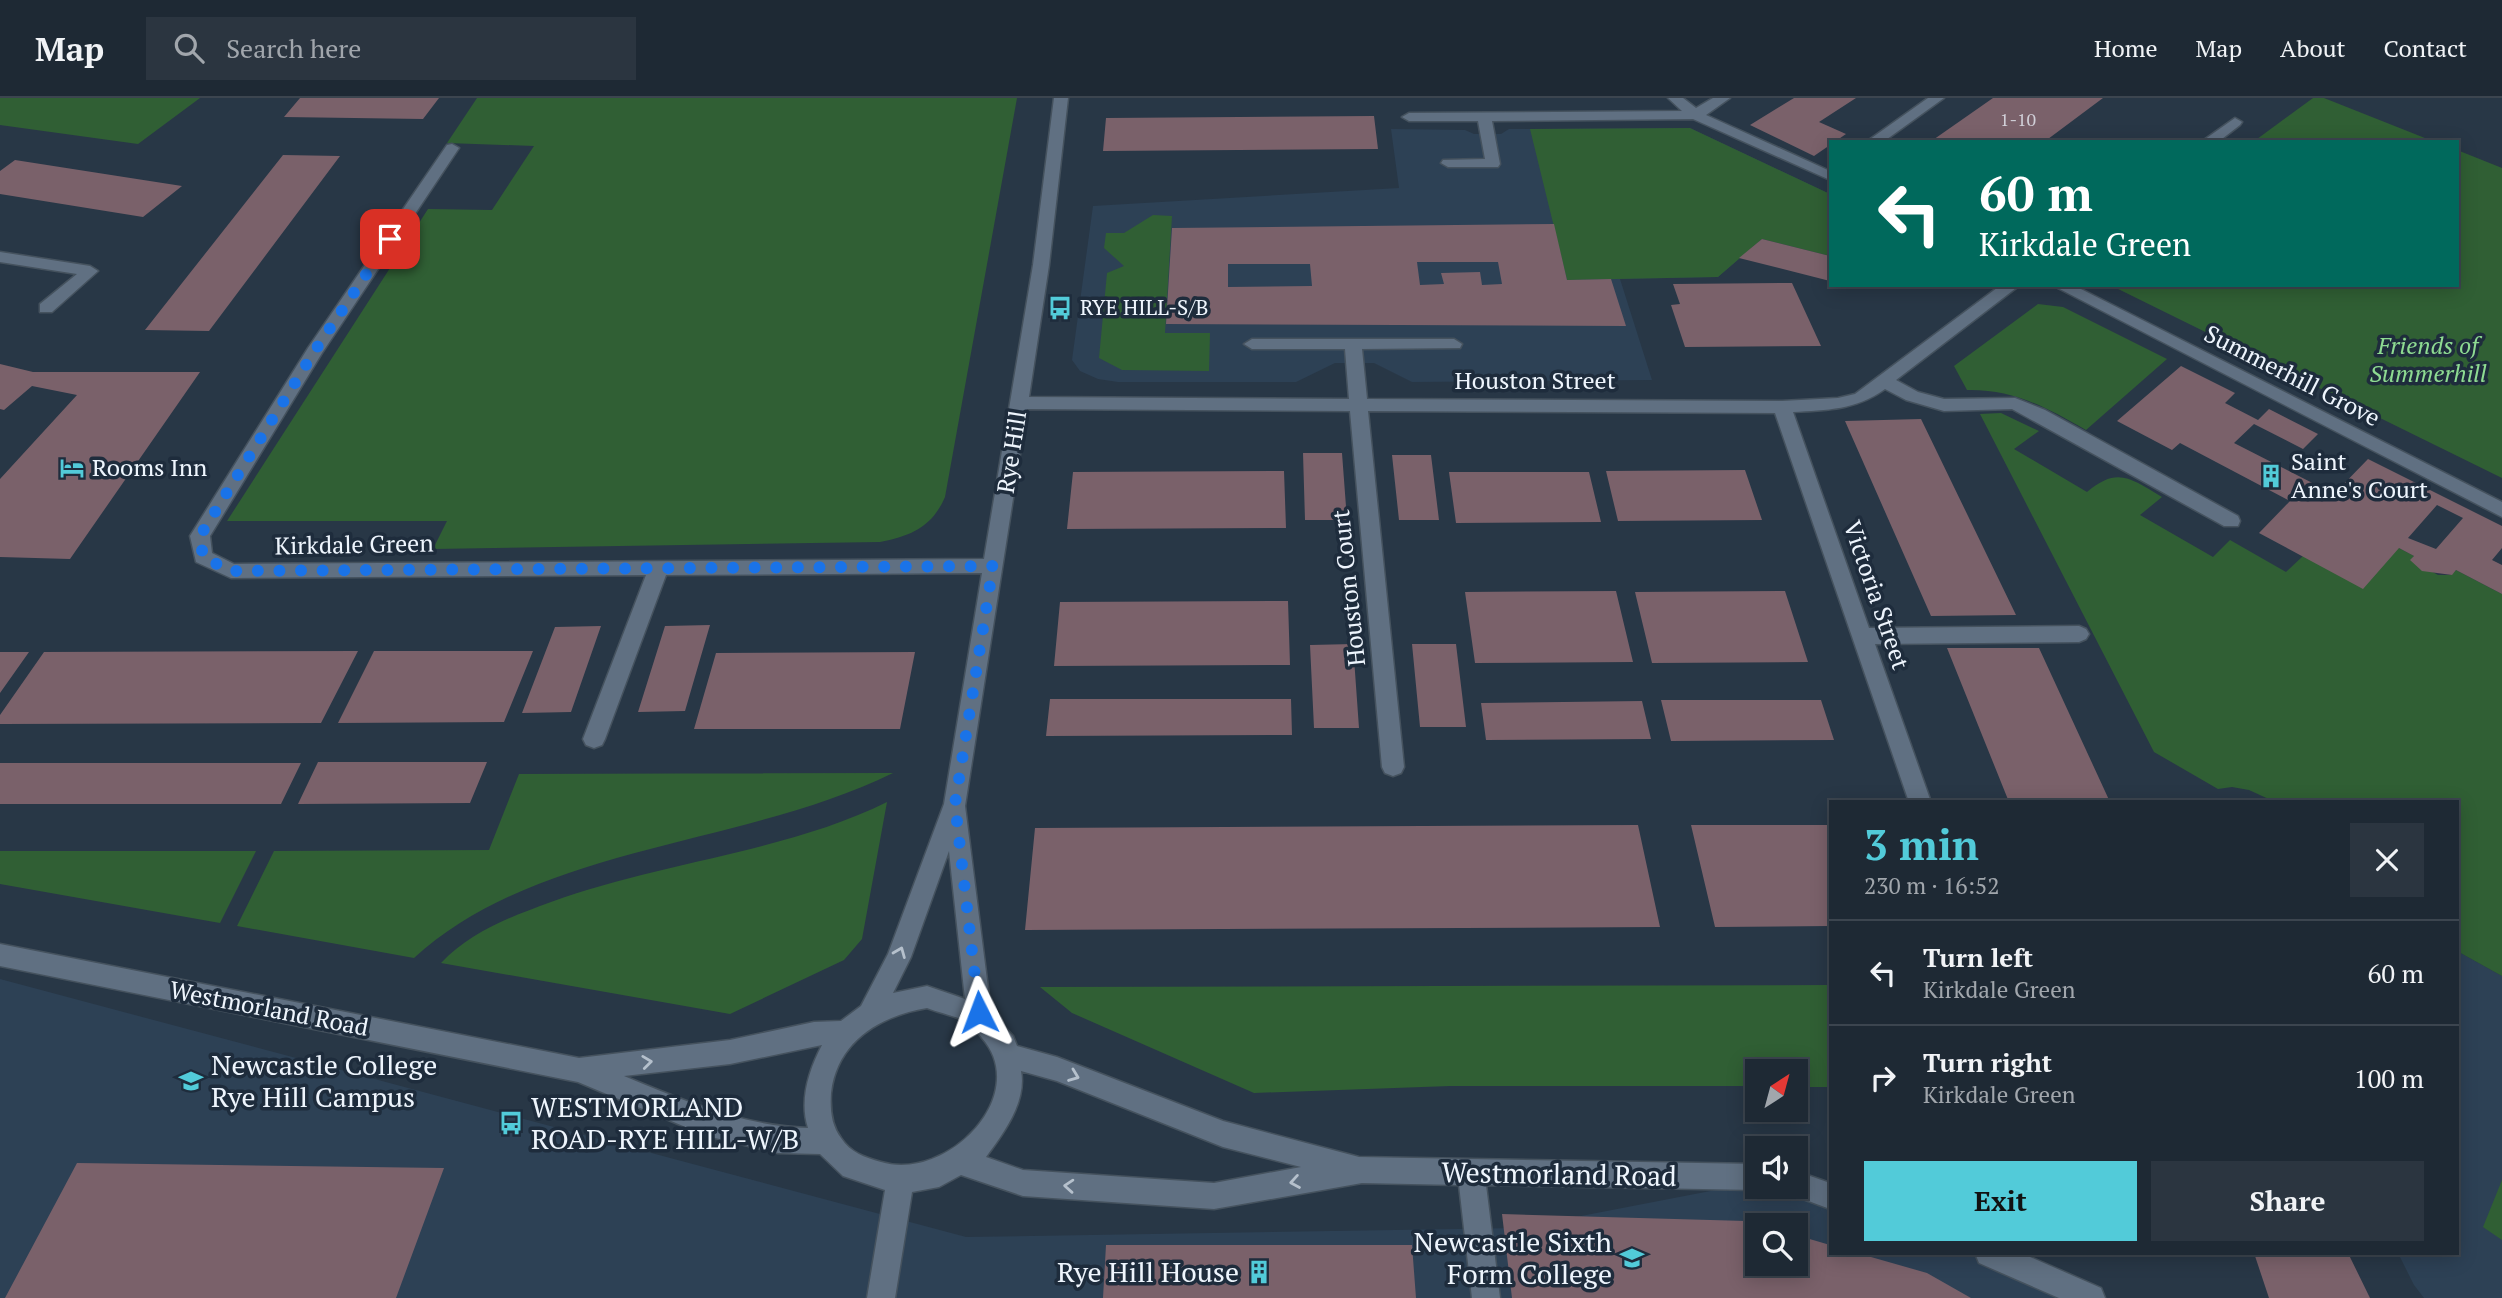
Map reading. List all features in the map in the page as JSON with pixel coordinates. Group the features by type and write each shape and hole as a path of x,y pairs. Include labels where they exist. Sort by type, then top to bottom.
{"street":[{"name":"Rye Hill","path":"870,1014 899,957 955,804 1020,403 1061,98"},
{"path":"1522,98 1528,116"},
{"path":"1675,98 1695,115 1829,174"},
{"path":"1409,117 1695,115 1723,98"},
{"path":"1876,140 1937,98"},
{"path":"1448,163 1493,164 1485,116"},
{"path":"2211,140 2235,122"},
{"name":"Kirkdale Green","path":"452,148 314,352 200,536 203,557 231,571 993,566"},
{"path":"4,262 90,271 46,308"},
{"name":"Houston Street","path":"1020,403 1782,407 1838,404 1861,398 2009,287"},
{"name":"Summerhill Grove","path":"2064,287 2502,510"},
{"path":"1252,344 1454,344"},
{"name":"Houston Court","path":"1353,344 1393,767"},
{"path":"1883,381 1912,396 1944,405 1994,402 2015,404 2039,414 2231,521"},
{"name":"Victoria Street","path":"1782,407 1919,800"},
{"path":"594,739 659,568"},
{"path":"1863,636 2079,634"},
{"name":"Rye Hill","path":"955,804 979,1012"},
{"name":"Westmorland Road","path":"0,956 579,1070 707,1123 778,1140 826,1141"},
{"path":"927,997 955,1001 979,1012 998,1031 1009,1056 1010,1084 1002,1113 986,1140 961,1162 931,1177 900,1182 869,1177 844,1162 826,1141 817,1114 818,1085 828,1058 846,1032 870,1014 898,1001 927,997"},
{"name":"Westmorland Road","path":"579,1070 730,1052 814,1034 846,1032"},
{"name":"Westmorland Road","path":"1009,1056 1057,1069 1223,1134 1362,1170"},
{"name":"Westmorland Road","path":"961,1162 1023,1183 1213,1196 1362,1170 1745,1178"},
{"path":"1471,1173 1486,1298"},
{"path":"881,1298 900,1182"},
{"path":"1808,1188 1829,1196"},
{"path":"1999,1255 2091,1298"}],"shaded area":[{"path":"1690,128 1829,194 1829,256 1762,239 1718,277 1620,279 1652,380 1412,382 1374,363 1335,363 1296,382 1118,382 1098,379 1080,371 1072,360 1093,206 1399,188 1391,129 1465,130 1474,134 1501,134 1509,129"},
{"path":"2459,952 2502,976 2502,1298 2424,1298 2414,1285 2399,1255 2459,1255"},
{"name":"Newcastle College Rye Hill Campus","path":"0,979 966,1237 1519,1228 1745,1184 1745,1199 1808,1199 1808,1188 1829,1196 1829,1255 1994,1255 2091,1298 0,1298"}],"green space":[{"path":"0,98 200,98 138,144 0,125"},
{"path":"477,98 1017,98 945,497 934,516 911,533 880,542 433,549 447,521 227,521 428,209 492,210 534,146 447,143"},
{"path":"2313,98 2324,98 2430,140 2256,140"},
{"path":"1690,128 1829,194 1829,256 1762,239 1718,277 1567,280 1530,129"},
{"name":"Friends of Summerhill","path":"2459,151 2502,168 2502,478 2114,287 2459,287"},
{"path":"1153,215 1172,216 1165,333 1210,333 1209,371 1122,370 1099,358 1107,273 1124,266 1104,248 1106,233 1124,233"},
{"path":"2038,304 2063,307 2167,359 2086,430 2030,401 2000,393 1967,390 1954,366"},
{"path":"2001,413 2039,431 2014,449 2087,492 2107,479 2116,477 2133,481 2162,497 2140,515 2213,557 2230,540 2286,572 2303,556 2399,548 2414,556 2411,560 2438,575 2451,575 2456,570 2502,594 2502,976 2459,952 2459,800 2271,800 2249,790 2232,787 2218,789 2154,752 1980,414"},
{"path":"893,773 834,798 644,850 520,891 464,920 414,958 237,926 274,851 489,850 519,774"},
{"path":"887,802 862,939 844,960 730,1014 441,963 465,942 506,919 551,902 592,888 808,833"},
{"path":"0,851 256,851 220,923 0,884"},
{"path":"1829,985 1829,1087 1808,1087 1808,1059 1745,1059 1745,1086 1450,1086 1254,1093 1072,1013 1040,987"},
{"path":"2502,1180 2502,1240 2483,1227"}],"building":[{"path":"300,98 439,98 423,119 284,117"},
{"path":"1794,98 1856,98 1819,122 1846,134 1837,140 1829,140 1829,146 1814,156 1750,125"},
{"path":"1993,98 2103,98 2047,140 1933,140"},
{"path":"1374,116 1378,149 1103,151 1106,118"},
{"path":"283,155 340,156 209,331 145,330"},
{"path":"15,160 182,186 143,217 0,194 0,171"},
{"path":"1554,224 1567,280 1611,279 1626,326 1166,324 1172,228","holes":["1417,262 1498,262 1502,284 1482,285 1480,272 1441,273 1444,284 1420,285","1228,264 1310,264 1312,286 1228,287"]},
{"path":"1762,239 1829,256 1829,281 1739,258"},
{"path":"1792,283 1821,346 1685,347 1671,305 1680,304 1673,284"},
{"name":"Rooms Inn","path":"0,364 33,372 200,372 70,559 0,557 0,479 77,395 32,386 4,410 0,409"},
{"name":"Saint Anne's Court","path":"2181,366 2235,393 2225,403 2258,420 2269,409 2318,434 2303,449 2254,424 2234,443 2334,494 2368,459 2502,526 2502,548 2492,560 2502,565 2502,594 2456,570 2452,575 2422,571 2410,560 2414,556 2399,548 2363,589 2259,533 2290,501 2180,443 2172,450 2117,421","holes":["2437,505 2463,518 2436,549 2408,538"]},
{"path":"1921,419 2016,615 1931,616 1845,421"},
{"path":"1303,453 1342,453 1347,520 1305,520"},
{"path":"1392,455 1431,455 1439,520 1399,520"},
{"path":"1745,470 1762,520 1618,521 1606,471"},
{"path":"1284,471 1286,528 1067,529 1073,472"},
{"path":"1449,472 1589,472 1601,522 1456,523"},
{"path":"1616,591 1633,662 1475,663 1465,592"},
{"path":"1785,591 1808,662 1652,663 1635,592"},
{"path":"1288,601 1290,665 1054,666 1060,602"},
{"path":"710,625 685,711 638,712 665,626"},
{"path":"601,626 571,712 522,713 555,627"},
{"path":"1353,644 1359,728 1314,728 1310,645"},
{"path":"1412,644 1456,644 1466,727 1420,727"},
{"path":"1947,648 2039,648 2109,800 2008,800"},
{"path":"358,651 321,723 0,724 0,715 44,652"},
{"path":"374,651 533,651 504,722 338,723"},
{"path":"0,652 29,652 0,693"},
{"path":"915,652 900,729 694,729 716,653"},
{"path":"1050,699 1291,699 1292,735 1046,736"},
{"path":"1661,700 1821,700 1834,740 1671,741"},
{"path":"1642,701 1651,739 1486,740 1481,703"},
{"path":"318,762 487,762 470,803 298,804"},
{"path":"0,763 301,763 281,804 0,804"},
{"path":"1638,825 1660,927 1025,930 1035,828"},
{"path":"1691,825 1829,825 1829,926 1715,927"},
{"path":"77,1163 444,1168 396,1298 5,1298"},
{"name":"Newcastle Sixth Form College","path":"1502,1214 1745,1221 1745,1276 1808,1276 1808,1239 1829,1245 1829,1255 1864,1255 1927,1273 1971,1298 1512,1298"},
{"name":"Rye Hill House","path":"1106,1245 1412,1245 1416,1298 1103,1298"},
{"path":"2255,1255 2349,1255 2370,1298 2269,1298"}],"place":[{"name":"RYE HILL-S/B","path":"1060,308"},
{"name":"Rooms Inn","path":"72,468"},
{"name":"Saint Anne's Court","path":"2271,476"},
{"name":"Newcastle College Rye Hill Campus","path":"191,1081"},
{"name":"WESTMORLAND ROAD-RYE HILL-W/B","path":"511,1123"},
{"name":"Newcastle Sixth Form College","path":"1632,1258"},
{"name":"Rye Hill House","path":"1259,1272"}],"route":[{"path":"390,239 314,352 200,536 203,557 231,571 993,566 955,804 967,916 977,975 979,1012"}]}
